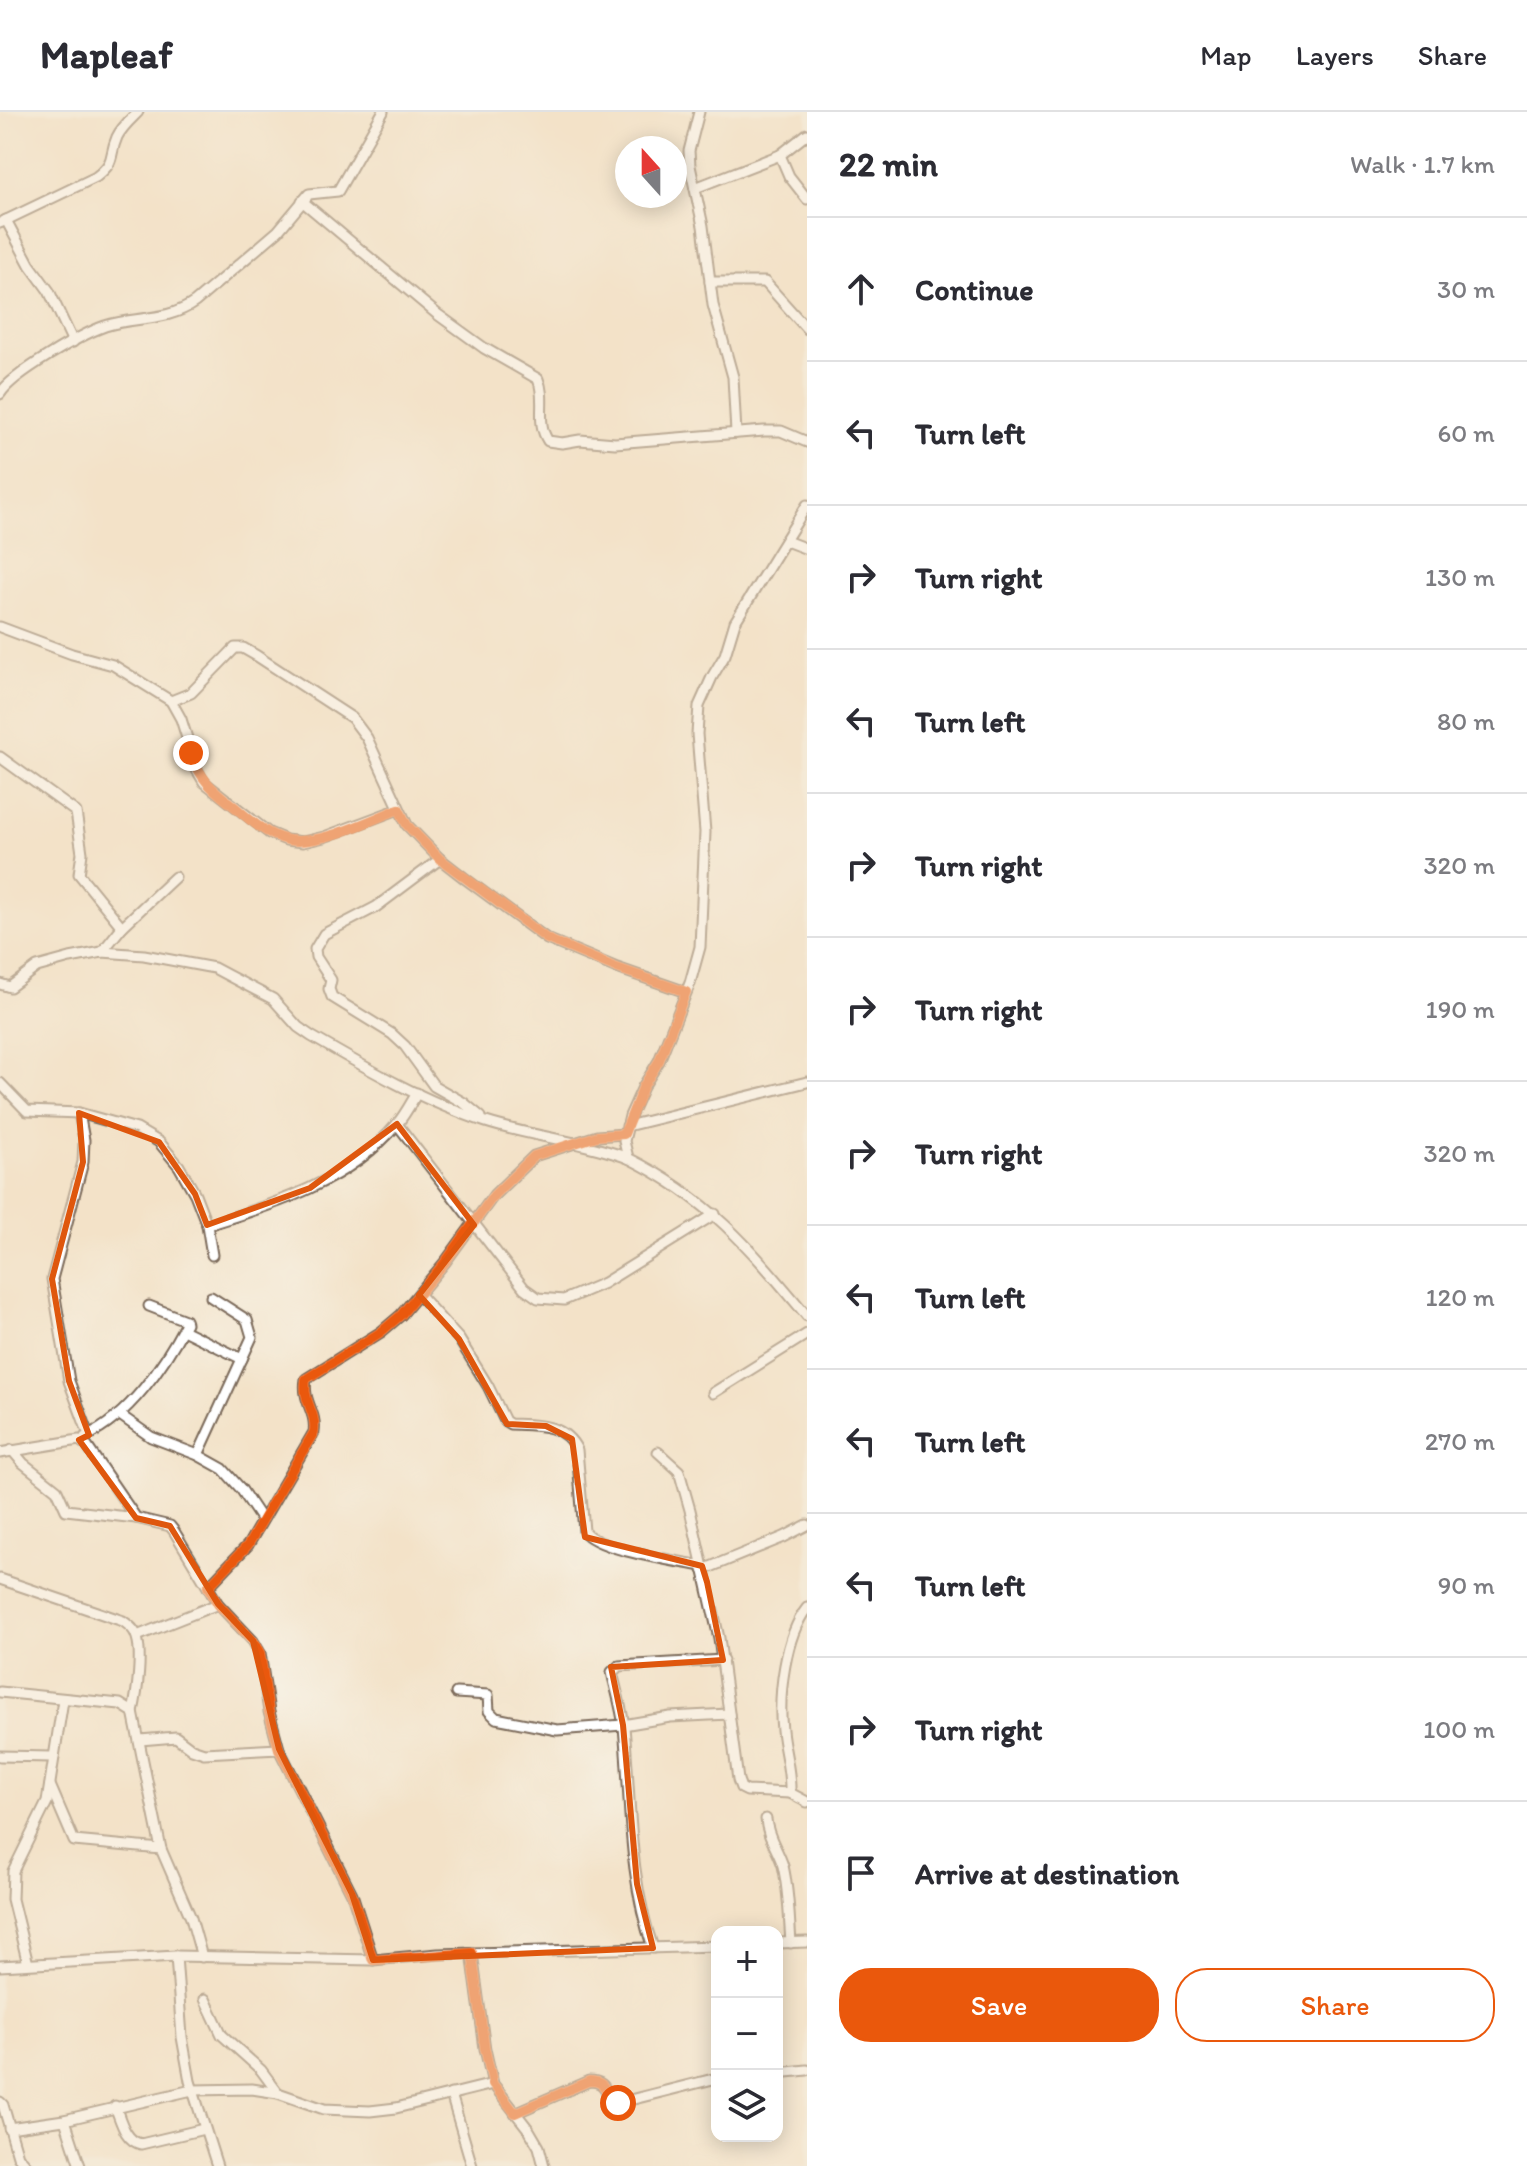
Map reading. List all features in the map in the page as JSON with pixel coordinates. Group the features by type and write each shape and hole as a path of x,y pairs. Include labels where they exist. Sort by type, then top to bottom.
{"street":[{"path":"73,342 49,291 3,222 96,177 113,157 117,137 138,112"},
{"path":"0,394 7,384 73,342 106,326 183,311 278,231 313,192 338,191 383,112"},
{"path":"699,112 689,151 710,282 733,377 736,433"},
{"path":"695,188 780,155 807,134"},
{"path":"780,155 789,176 807,199"},
{"path":"302,201 437,314 484,348 538,379 542,388 541,431 548,441 615,443 781,431 807,442"},
{"path":"710,282 765,282 807,329"},
{"path":"0,371 7,384"},
{"path":"628,1158 625,1130 643,1087 659,1061 700,947 705,832 697,734 699,706 725,655 735,622 807,505"},
{"path":"786,541 807,549"},
{"path":"0,627 72,654 113,665 171,701 181,719 197,770 204,782 269,833 286,840 303,842 399,809"},
{"path":"171,701 191,693 231,651 243,648 330,702 360,726 407,825 440,859 547,939 686,992"},
{"path":"0,757 76,812 82,853 79,874 122,927"},
{"path":"440,859 376,907 324,934 315,949 316,957 331,980 329,989 332,997 392,1034 405,1046 434,1086 464,1103 487,1122"},
{"path":"102,952 122,927 175,877"},
{"path":"0,984 10,987 37,967 102,952 144,955 214,968 273,999 298,1027 311,1036 417,1093 487,1122 581,1143 628,1158 689,1193 762,1261 807,1316"},
{"path":"208,1587 238,1557 314,1432 314,1419 303,1394 306,1379 381,1332 419,1295 494,1195 534,1156 597,1136 807,1082"},
{"path":"0,1083 27,1111 79,1113 137,1129 159,1142 179,1166 195,1194 207,1225 212,1255"},
{"path":"207,1225 286,1200 361,1157 397,1124 417,1093"},
{"path":"79,1113 84,1140 83,1162 52,1279 69,1381 89,1435"},
{"path":"397,1124 524,1288 538,1298 564,1300 604,1283 715,1214"},
{"path":"419,1295 459,1339 505,1421 546,1426 562,1431 572,1439 577,1450 580,1490 590,1539 703,1568 807,1525"},
{"path":"198,1455 252,1337 247,1320 211,1297"},
{"path":"0,1453 79,1440 120,1415 142,1389 186,1323 149,1306"},
{"path":"183,1330 242,1359"},
{"path":"713,1393 807,1334"},
{"path":"120,1415 151,1437 198,1455 223,1469 261,1519"},
{"path":"79,1440 86,1445 136,1518"},
{"path":"12,1450 23,1463 57,1490 66,1510 136,1518 170,1526 218,1604 253,1641 260,1653 269,1712 279,1749 352,1894 373,1960"},
{"path":"658,1452 681,1474 723,1660 741,1788 790,1793 807,1802"},
{"path":"0,1579 123,1621 137,1636 137,1696 133,1712 161,1849 191,1918 202,1957"},
{"path":"137,1636 218,1604"},
{"path":"790,1793 781,1727 783,1686 790,1648 799,1619 807,1608"},
{"path":"653,1948 637,1884 623,1725 612,1672 614,1668 661,1661 723,1660"},
{"path":"0,1692 120,1704 133,1712"},
{"path":"456,1693 488,1695 491,1715 557,1730 623,1725 670,1717 729,1714"},
{"path":"28,1964 12,1899 13,1871 47,1802 63,1700"},
{"path":"140,1740 176,1737 192,1749 204,1753 279,1749"},
{"path":"0,1756 52,1757"},
{"path":"49,1783 74,1841 161,1849"},
{"path":"766,1819 767,1833 777,1851 786,1880 791,1943"},
{"path":"783,1943 807,1942"},
{"path":"0,1966 176,1956 373,1960 472,1953 711,1946"},
{"path":"472,1953 493,2084 539,2147 544,2166"},
{"path":"176,1956 182,2037 192,2090 217,2166"},
{"path":"205,1999 222,2035 261,2070 278,2093"},
{"path":"783,2072 807,2070"},
{"path":"515,2113 589,2081 603,2084 612,2100 618,2103 711,2080"},
{"path":"9,2128 65,2120 192,2090 252,2089 278,2093 324,2109 370,2111 396,2108 493,2084"},
{"path":"451,2094 472,2166"},
{"path":"0,2102 18,2156 27,2166"},
{"path":"115,2106 129,2140 135,2143 204,2129"},
{"path":"65,2120 80,2166"}],"highlighted area":[{"path":"79,1113 159,1142 195,1194 207,1225 310,1188 397,1124 474,1225 419,1295 459,1339 507,1424 546,1426 572,1439 585,1537 702,1566 707,1582 723,1660 611,1667 623,1725 637,1884 653,1948 373,1960 352,1894 279,1749 253,1641 218,1604 170,1526 136,1518 79,1440 89,1435 69,1381 52,1279 83,1162"}],"route":[{"path":"191,753 204,782 252,821 286,840 303,842 324,837 399,809 407,825 440,859 547,939 686,992 659,1061 643,1087 624,1134 597,1136 534,1156 494,1195 474,1225 401,1315 381,1332 306,1379 303,1394 314,1419 314,1432 248,1545 208,1587 218,1604 253,1641 260,1653 269,1712 279,1749 352,1894 373,1960 472,1953 493,2084 515,2113 589,2081 603,2084 614,2103 618,2103"}]}
